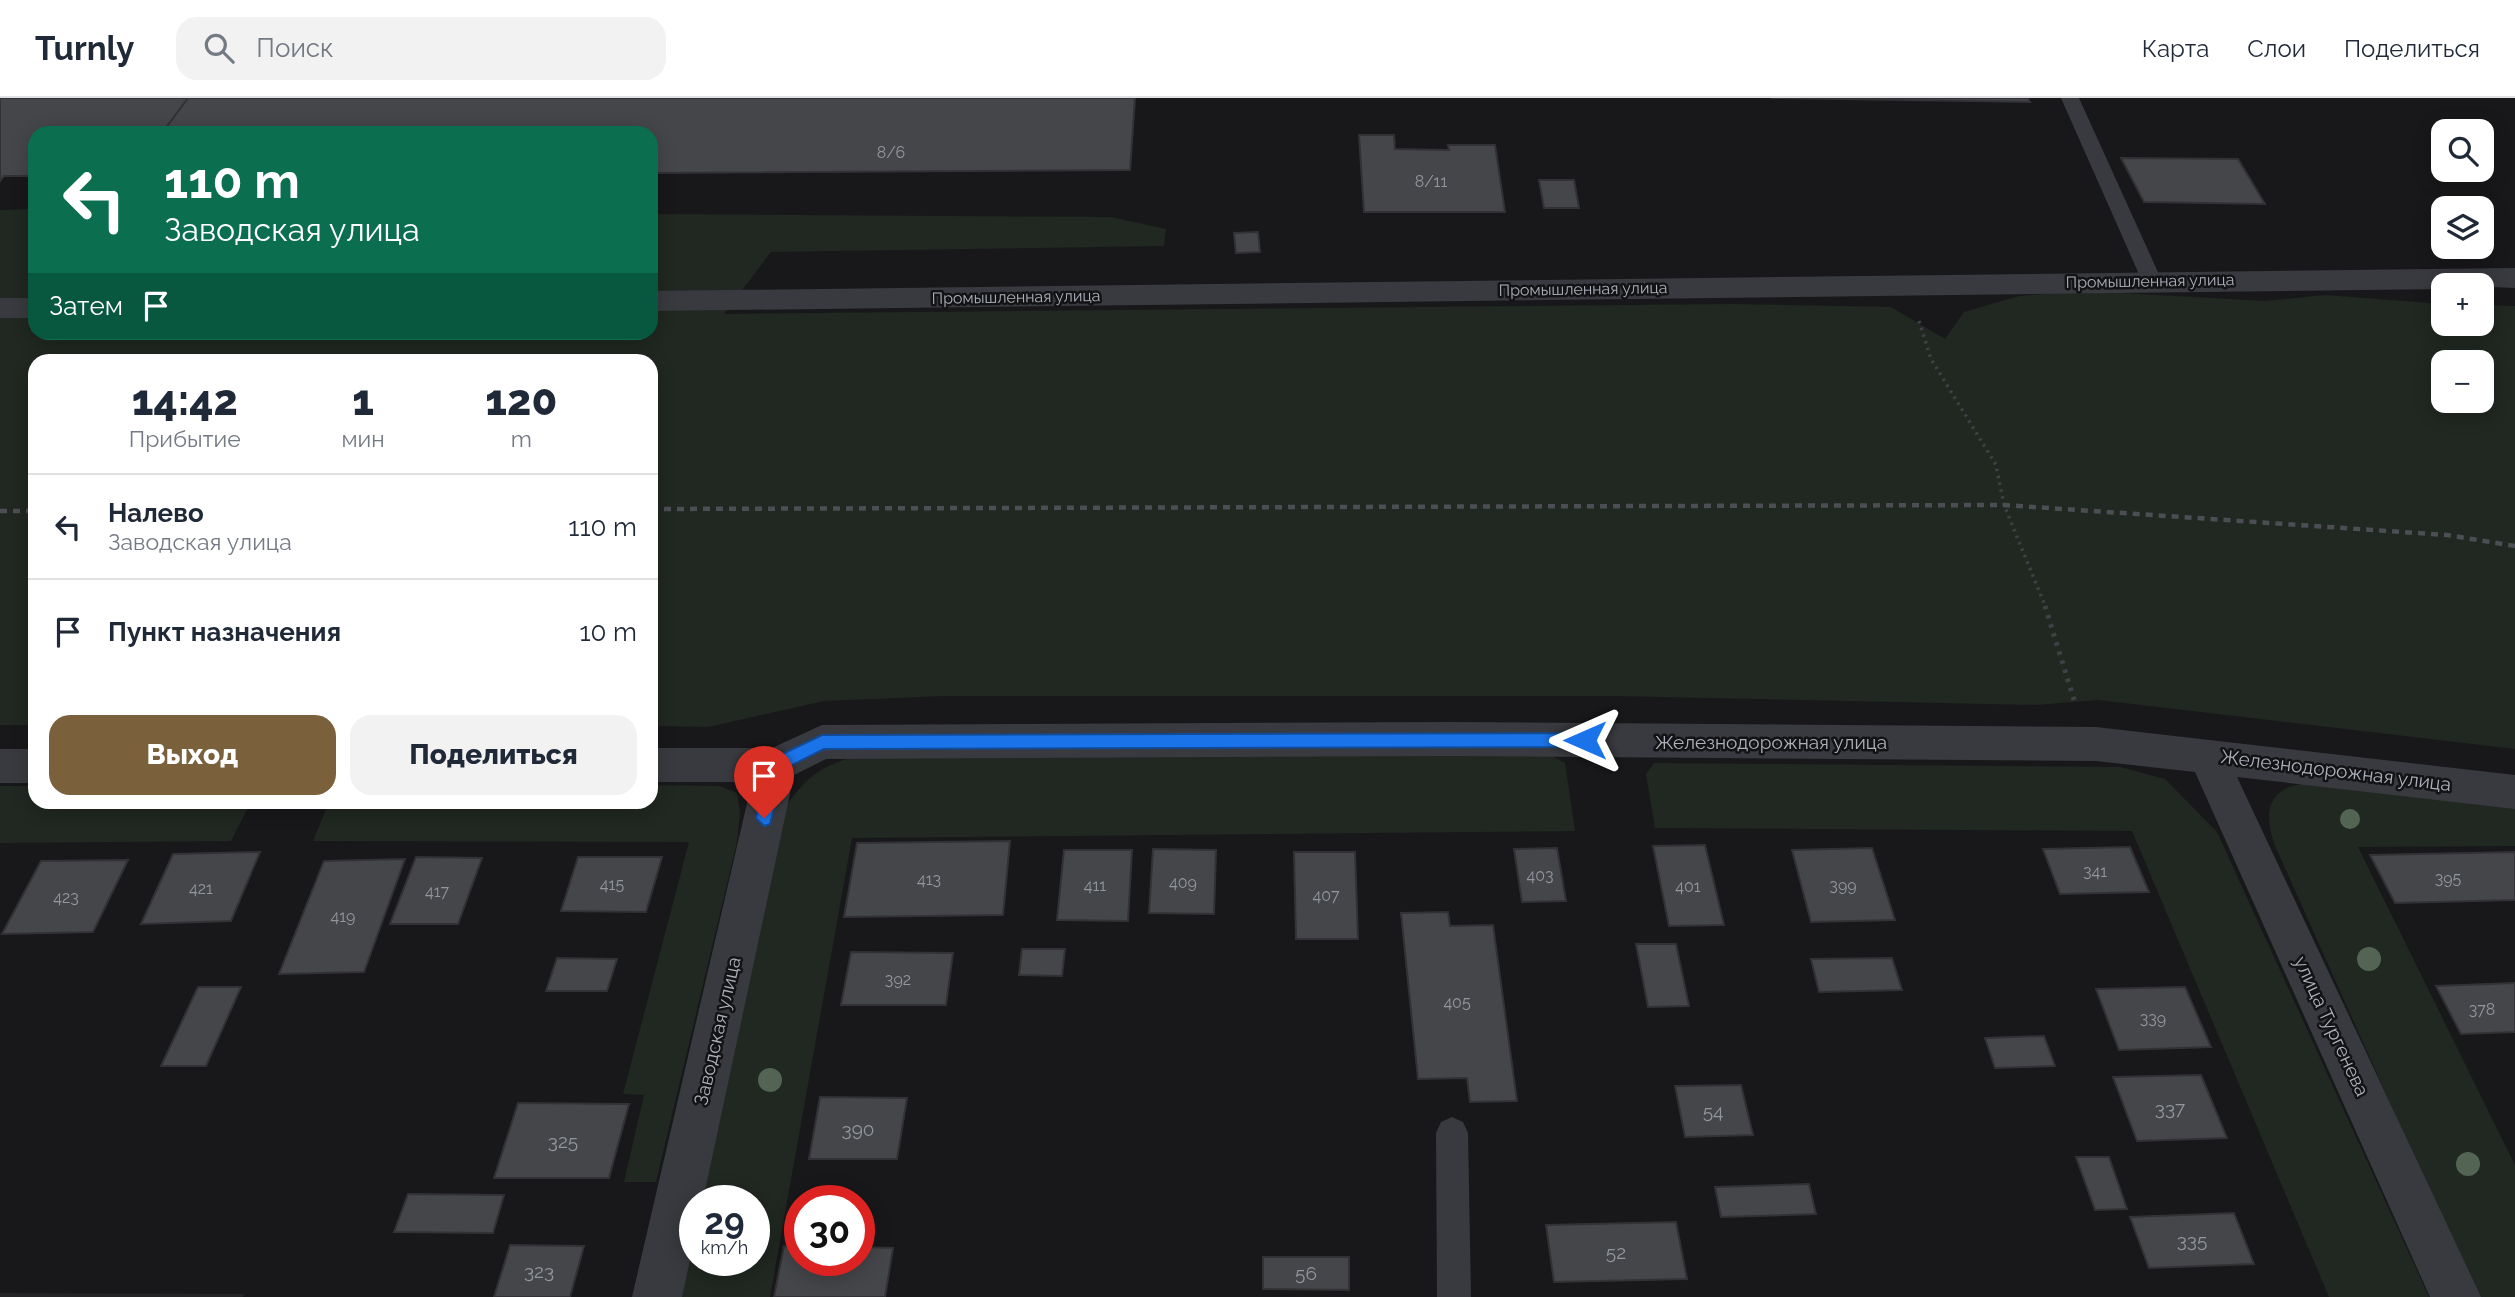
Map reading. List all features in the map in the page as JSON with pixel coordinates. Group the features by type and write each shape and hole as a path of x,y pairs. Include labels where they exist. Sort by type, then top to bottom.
{"street":[{"name":"Промышленная улица","path":"658,301 2515,278"},
{"path":"0,309 28,308"},
{"name":"Железнодорожная улица","path":"658,765 776,765 822,742 1450,739 2096,744 2515,792"},
{"name":"улица Тургенева","path":"2207,755 2456,1297"},
{"name":"Заводская улица","path":"657,1297 776,765"},
{"path":"0,766 28,766"}],"lane":[{"path":"2070,98 2123,223 2152,281"},
{"path":"1452,1133 1454,1297"}],"path":[{"path":"1907,284 1931,359 1996,465 2004,505 2046,609 2076,706 2096,744"}],"shaded area":[{"path":"28,209 28,340 658,340 658,214 1111,217 1166,229 1164,246 771,252 724,314 1734,304 1891,307 1945,339 1964,312 2019,296 2085,291 2265,301 2325,295 2431,303 2431,336 2494,336 2494,305 2515,306 2515,749 2098,700 2036,705 1615,696 945,696 824,701 708,727 658,726 658,354 28,354 28,725 0,725 0,210"},
{"path":"1548,754 1565,763 1575,831 852,838 790,1185 784,1185 784,1219 770,1297 681,1297 686,1276 770,1276 770,1185 705,1185 786,806 814,775 853,757"},
{"path":"1654,763 2120,767 2165,779 2217,832 2429,1297 2329,1297 2132,831 1655,828 1646,774"},
{"path":"2322,780 2515,806 2515,846 2358,847 2515,1165 2515,1297 2477,1297 2276,848 2269,818 2276,796 2291,786"},
{"path":"658,785 720,786 737,793 740,812 737,842 656,1182 624,1182 644,1095 623,1094 689,842 313,841 326,809 658,809"},
{"path":"0,786 28,786 28,809 247,809 231,841 0,843"},
{"path":"0,1293 244,1294 243,1297 0,1297"}],"building":[{"path":"0,98 188,98 167,126 28,126 28,176 4,176 0,181"},
{"path":"188,98 1135,98 1130,170 658,173 658,126 167,126"},
{"path":"1772,98 2028,98 2030,102"},
{"path":"1359,135 1394,135 1395,149 1449,150 1448,145 1495,145 1505,212 1364,212"},
{"path":"2121,158 2238,159 2265,204 2144,202"},
{"path":"1539,180 1574,180 1579,208 1544,208"},
{"path":"1258,232 1260,252 1236,253 1234,233"},
{"path":"1010,841 1003,915 844,917 857,843"},
{"path":"1705,845 1724,925 1669,926 1653,846"},
{"path":"2130,847 2149,892 2060,894 2043,849"},
{"path":"1557,848 1566,901 1522,902 1514,849"},
{"path":"1872,848 1895,920 1811,922 1792,850"},
{"path":"1153,849 1216,850 1214,914 1149,913"},
{"path":"1064,850 1132,850 1128,921 1057,920"},
{"path":"260,852 231,921 141,924 173,854"},
{"path":"1294,852 1355,852 1358,939 1296,939"},
{"path":"2515,852 2515,900 2395,903 2370,855"},
{"path":"416,857 482,858 458,924 390,924"},
{"path":"578,857 662,857 646,912 561,911"},
{"path":"405,859 364,972 279,974 324,861"},
{"path":"128,860 93,932 2,934 41,861"},
{"path":"1448,912 1450,926 1493,925 1517,1101 1470,1102 1467,1078 1418,1079 1401,913"},
{"path":"1636,944 1676,944 1689,1006 1648,1007"},
{"path":"1022,949 1065,949 1062,976 1019,975"},
{"path":"851,952 953,953 946,1005 841,1005"},
{"path":"557,958 617,959 607,991 546,991"},
{"path":"1892,958 1902,990 1819,992 1811,959"},
{"path":"2515,983 2515,1032 2461,1034 2436,986"},
{"path":"198,987 241,987 206,1066 161,1066"},
{"path":"2185,987 2211,1047 2119,1050 2096,989"},
{"path":"2044,1036 2055,1066 1995,1068 1985,1038"},
{"path":"2201,1075 2227,1138 2137,1141 2113,1077"},
{"path":"1741,1085 1753,1135 1685,1137 1675,1086"},
{"path":"820,1097 907,1098 897,1159 809,1159"},
{"path":"518,1103 629,1104 609,1178 494,1178"},
{"path":"2076,1157 2109,1157 2127,1209 2095,1210"},
{"path":"1809,1184 1816,1214 1721,1217 1715,1187"},
{"path":"408,1194 504,1195 493,1233 394,1232"},
{"path":"2234,1213 2254,1264 2149,1268 2130,1217"},
{"path":"1676,1222 1687,1279 1554,1282 1546,1225"},
{"path":"510,1245 584,1246 570,1297 494,1297"},
{"path":"784,1246 784,1276 875,1276 875,1247 893,1248 885,1297 774,1297"},
{"path":"1263,1257 1349,1257 1349,1290 1263,1289"}],"railway":[{"path":"658,509 2004,505 2447,535 2515,546"},
{"path":"0,511 28,511"}],"route":[{"path":"764,818 776,765 822,742 1585,740"}]}
